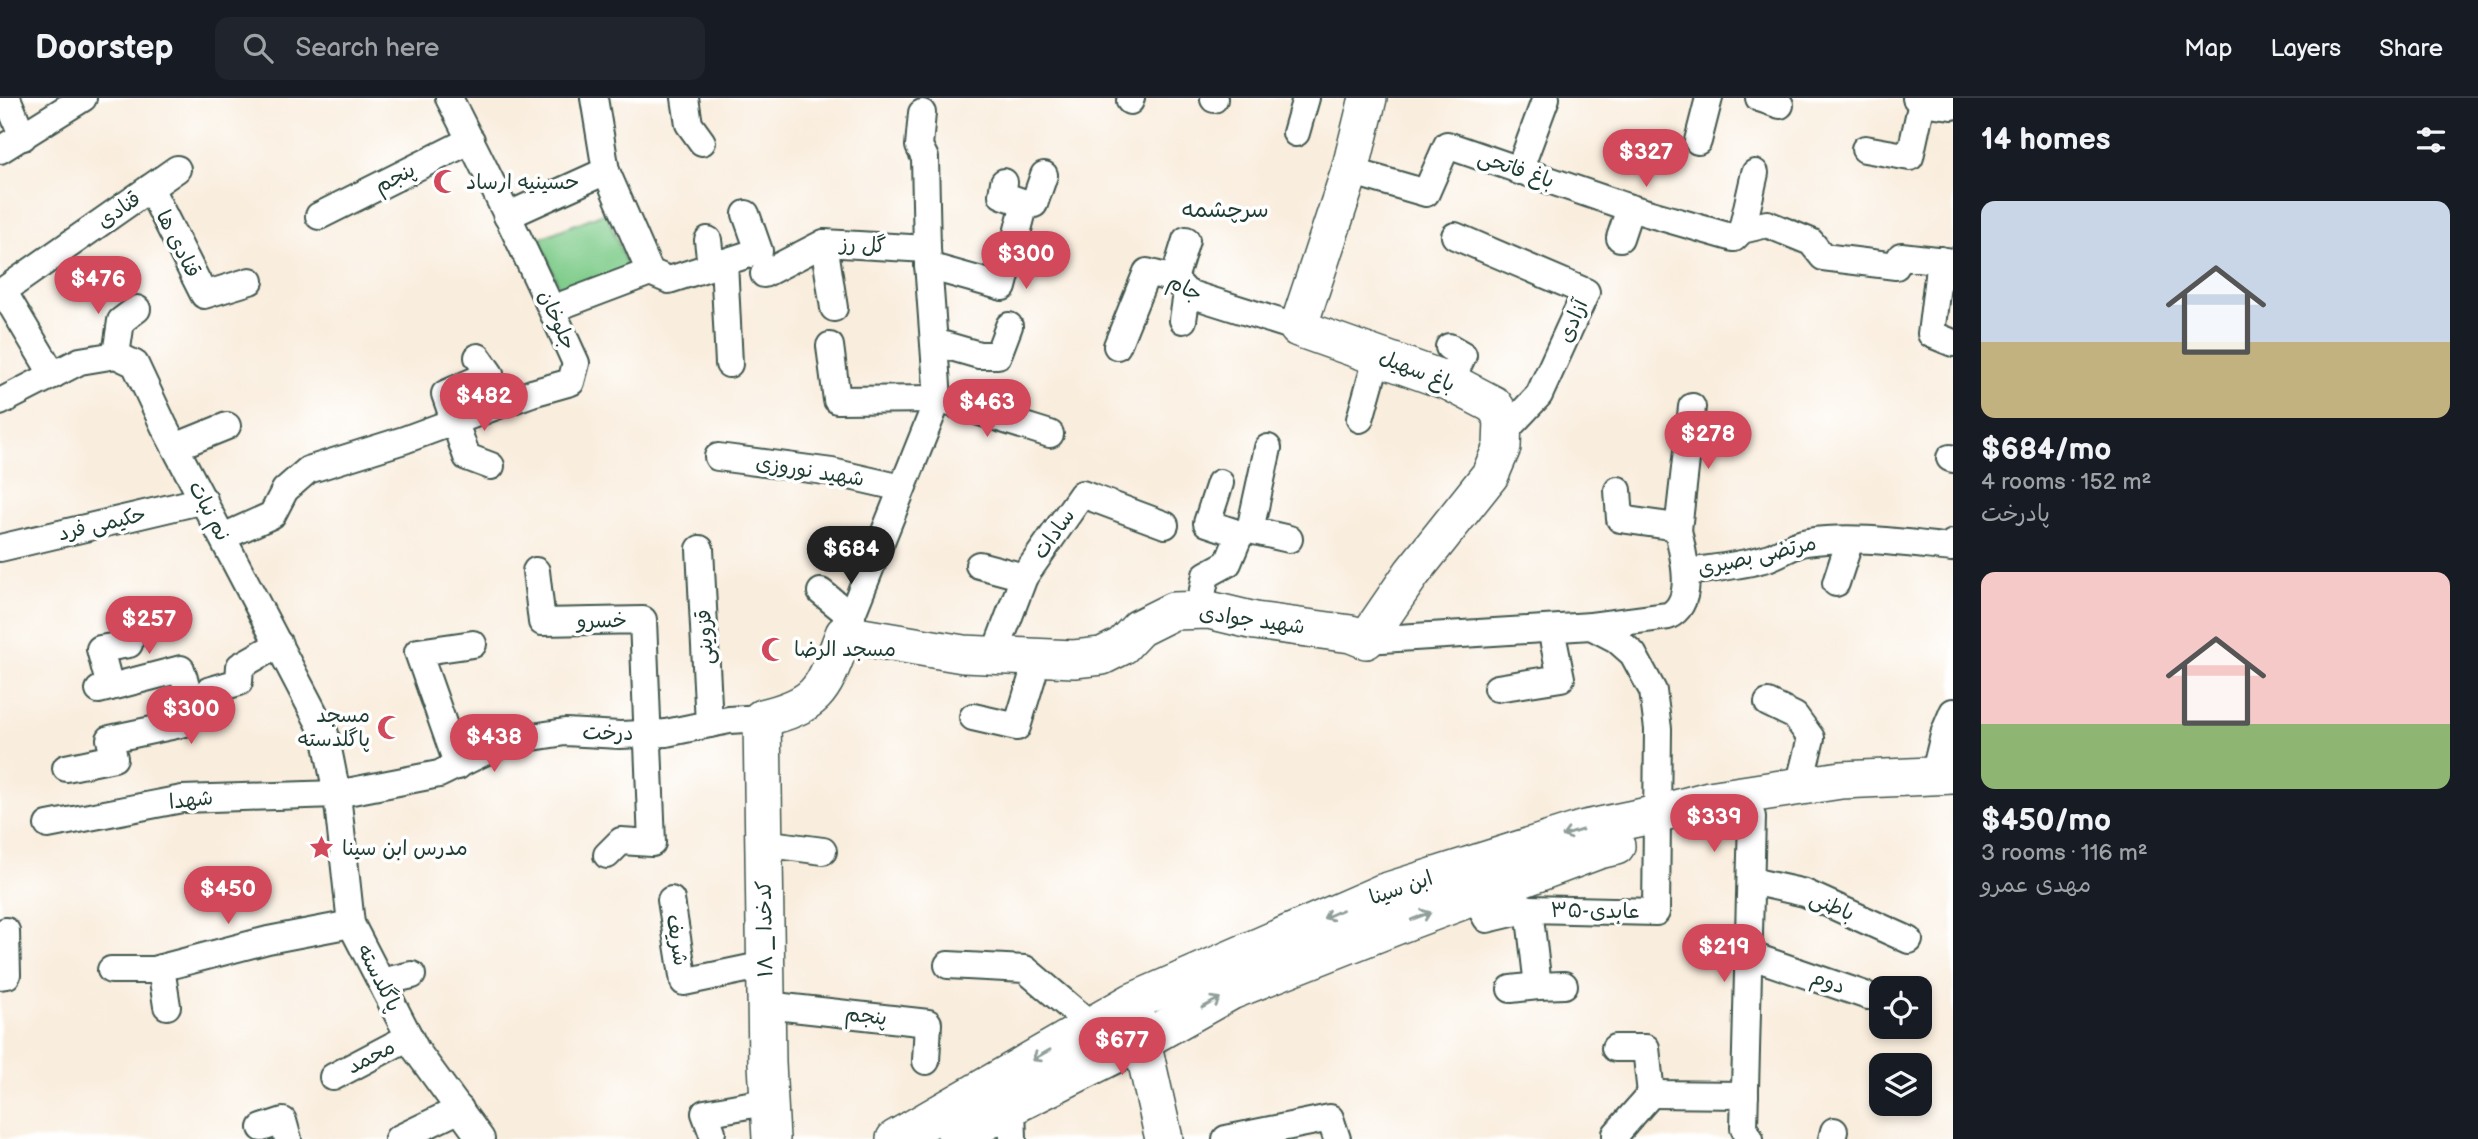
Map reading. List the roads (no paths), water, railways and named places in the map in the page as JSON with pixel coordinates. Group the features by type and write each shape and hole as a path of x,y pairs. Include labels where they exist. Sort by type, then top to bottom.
{"main road":[{"path":"1298,328 1350,171 1368,98"},
{"name":"باغ سهیل","path":"1298,328 1378,355 1449,365 1494,405 1503,419 1504,432"},
{"path":"1366,640 1412,573 1490,475 1502,447 1504,432"},
{"name":"شهید جوادی","path":"848,626 963,654 1074,659 1102,656 1122,646 1139,628 1173,611 1209,610 1255,621 1351,634 1366,640"},
{"path":"762,718 788,712 811,701 825,683 848,626"},
{"name":"۱۸ _ کدخدا","path":"762,718 767,1063 771,1139"},
{"name":"ابن سینا","path":"1656,826 1709,800 1799,786 1841,780 1947,782"},
{"name":"ابن سینا","path":"956,1139 1013,1123 1144,1040 1231,991 1585,829 1752,817 1947,782"},
{"name":"ابن سینا","path":"895,1139 1132,1002 1382,892 1466,883"},
{"path":"1132,1002 1144,1040 1164,1139"}],"street":[{"path":"7,98 23,137"},
{"path":"0,150 83,98"},
{"name":"جلوخان","path":"223,537 272,515 285,490 309,470 571,382 576,363 524,246 506,216 449,98"},
{"path":"594,98 606,171 649,272"},
{"path":"685,98 689,124 702,142"},
{"path":"1296,133 1306,98"},
{"path":"1519,171 1546,98"},
{"path":"1698,141 1709,98"},
{"path":"1865,149 1910,157 1919,100 1953,106"},
{"path":"848,626 938,399 928,257 925,158 919,146 922,113"},
{"name":"پنجم","path":"320,216 471,140"},
{"name":"باغ فاتحی","path":"1350,171 1426,193 1447,145 1630,208 1734,238 1742,230 1767,224 1811,242 1823,257 1896,266 1902,256 1946,261 1931,334 1953,343"},
{"name":"قنادی","path":"53,375 3,291 177,169"},
{"path":"506,216 606,171"},
{"path":"1742,230 1755,173"},
{"path":"1004,182 1002,195 1034,204 1044,175"},
{"name":"قنادی ها","path":"150,188 204,295 250,281"},
{"name":"گل رز","path":"764,274 824,243 928,257 1003,288 1025,202"},
{"path":"1620,238 1630,208"},
{"path":"552,309 649,272 669,279 759,251 746,214"},
{"name":"آزادی","path":"1455,236 1587,292 1539,395 1504,432"},
{"path":"708,240 718,264 729,364"},
{"path":"1183,320 1181,286 1186,240"},
{"path":"824,243 834,308"},
{"name":"جام","path":"1117,345 1147,272 1298,328"},
{"path":"0,402 80,361 116,355 121,321 137,309"},
{"path":"934,342 979,355 998,355 1009,326"},
{"path":"830,346 837,400 938,399 1050,434"},
{"name":"نم نبات","path":"116,355 135,364 175,447 325,734 337,794"},
{"path":"1360,419 1378,355"},
{"path":"478,357 490,374 445,394 467,457 491,466"},
{"name":"شهید جوادی","path":"1366,640 1551,629 1668,616 1675,612 1681,606 1687,572 1678,530 1692,407"},
{"path":"175,447 227,426"},
{"path":"1199,610 1206,575 1228,563 1245,532 1268,448"},
{"name":"شهید نوروزی","path":"718,457 832,471 902,488"},
{"path":"1220,483 1207,523 1289,539"},
{"path":"1618,490 1620,519 1670,526 1678,530"},
{"name":"سادات","path":"994,656 1024,577 1082,494 1165,525"},
{"name":"حکیمی فرد","path":"0,548 204,500"},
{"path":"1836,583 1850,540"},
{"name":"مرتضی بصیری","path":"1687,572 1767,558 1803,543 1850,540 1952,545"},
{"name":"قزوینی","path":"700,549 709,724"},
{"path":"979,565 1024,577"},
{"name":"خسرو","path":"536,571 542,622 643,620 649,733"},
{"path":"821,592 848,626"},
{"path":"1591,625 1616,639 1633,654 1653,691 1658,729 1656,826"},
{"path":"125,626 129,644 100,649 105,689 181,668 194,711"},
{"path":"1497,688 1561,678 1551,629"},
{"path":"66,768 114,758 110,739 184,723 208,691 239,682 240,666 279,644"},
{"path":"458,766 418,652 473,644"},
{"path":"972,717 1017,727 1038,657"},
{"path":"1768,703 1795,716 1811,738 1799,786"},
{"path":"1947,782 1945,731 1953,712"},
{"name":"درخت","path":"337,794 439,774 506,741 565,732 666,733 709,724 762,718"},
{"path":"607,855 621,841 652,843 649,733"},
{"name":"شهدا","path":"48,825 181,799 337,794"},
{"name":"پاگلدسته","path":"337,794 351,924 409,1037 481,1139"},
{"path":"1749,1139 1744,1128 1752,817"},
{"name":"۳۵-عابدی","path":"1466,883 1487,919 1529,909 1656,912 1656,826"},
{"path":"763,843 822,851"},
{"name":"باطنی","path":"1751,881 1805,893 1909,940"},
{"name":"شریف","path":"671,900 684,982 765,965"},
{"path":"1511,989 1551,985 1529,909"},
{"path":"111,970 162,968 268,940 351,924"},
{"path":"0,976 8,975 6,931"},
{"name":"دوم","path":"1749,955 1868,996"},
{"path":"948,965 1025,969 1091,1025"},
{"path":"162,968 167,1006"},
{"path":"381,982 412,975"},
{"name":"پنجم","path":"766,1005 928,1023 926,1061"},
{"name":"محمد","path":"332,1077 409,1037"},
{"path":"1615,1048 1646,1048 1651,1094 1616,1134 1616,1139"},
{"path":"1651,1094 1745,1095"},
{"path":"712,1132 705,1112 770,1101"},
{"path":"398,1139 460,1109"},
{"path":"1226,1139 1330,1118 1336,1139"},
{"path":"262,1128 283,1121 288,1139"}],"place":[{"name":"حسینیه ارساد","path":"446,182"},
{"name":"مسجد الرضا","path":"774,649"},
{"name":"مسجد پاگلدسته","path":"390,727"},
{"name":"مدرس ابن سینا","path":"322,848"}],"district":[{"name":"سرچشمه","path":"1225,210"}]}
